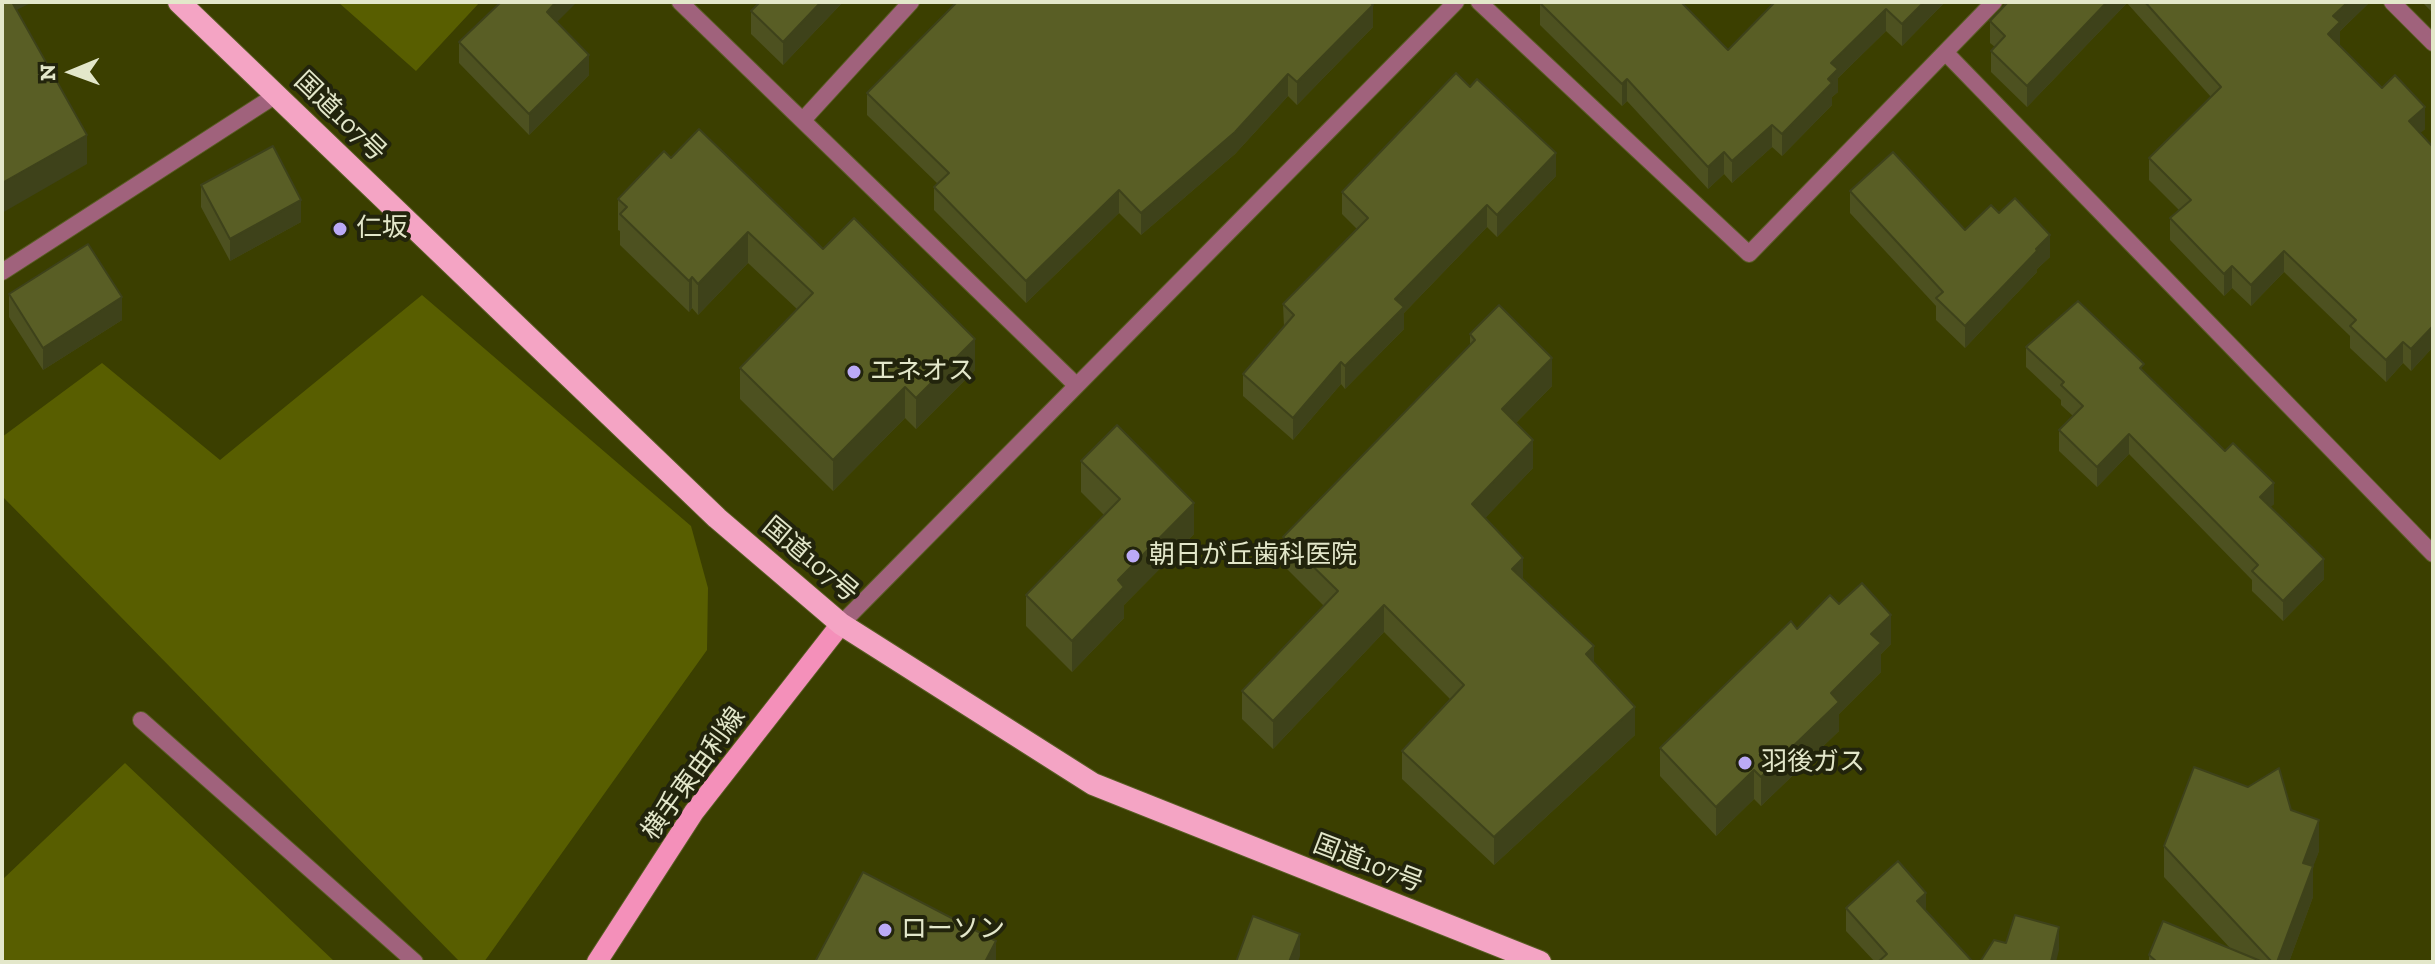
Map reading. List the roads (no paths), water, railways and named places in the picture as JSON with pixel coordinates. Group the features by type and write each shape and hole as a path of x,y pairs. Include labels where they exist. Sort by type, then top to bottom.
{"highway":[{"name":"国道107号","path":"179,2 717,518 841,624 1093,784 1540,962"}],"main road":[{"name":"横手東由利線","path":"597,962 694,812 841,624"}],"street":[{"path":"680,2 1076,385"},
{"path":"803,120 911,2"},
{"path":"841,624 1456,2"},
{"path":"1479,2 1749,254 1994,2"},
{"path":"2392,2 2433,43"},
{"path":"1946,53 2433,554"},
{"path":"2,272 276,95"},
{"path":"141,720 415,962"}],"place":[{"name":"仁坂","path":"340,229"},
{"name":"エネオス","path":"854,372"},
{"name":"朝日が丘歯科医院","path":"1133,556"},
{"name":"羽後ガス","path":"1745,763"},
{"name":"ローソン","path":"885,930"}]}
